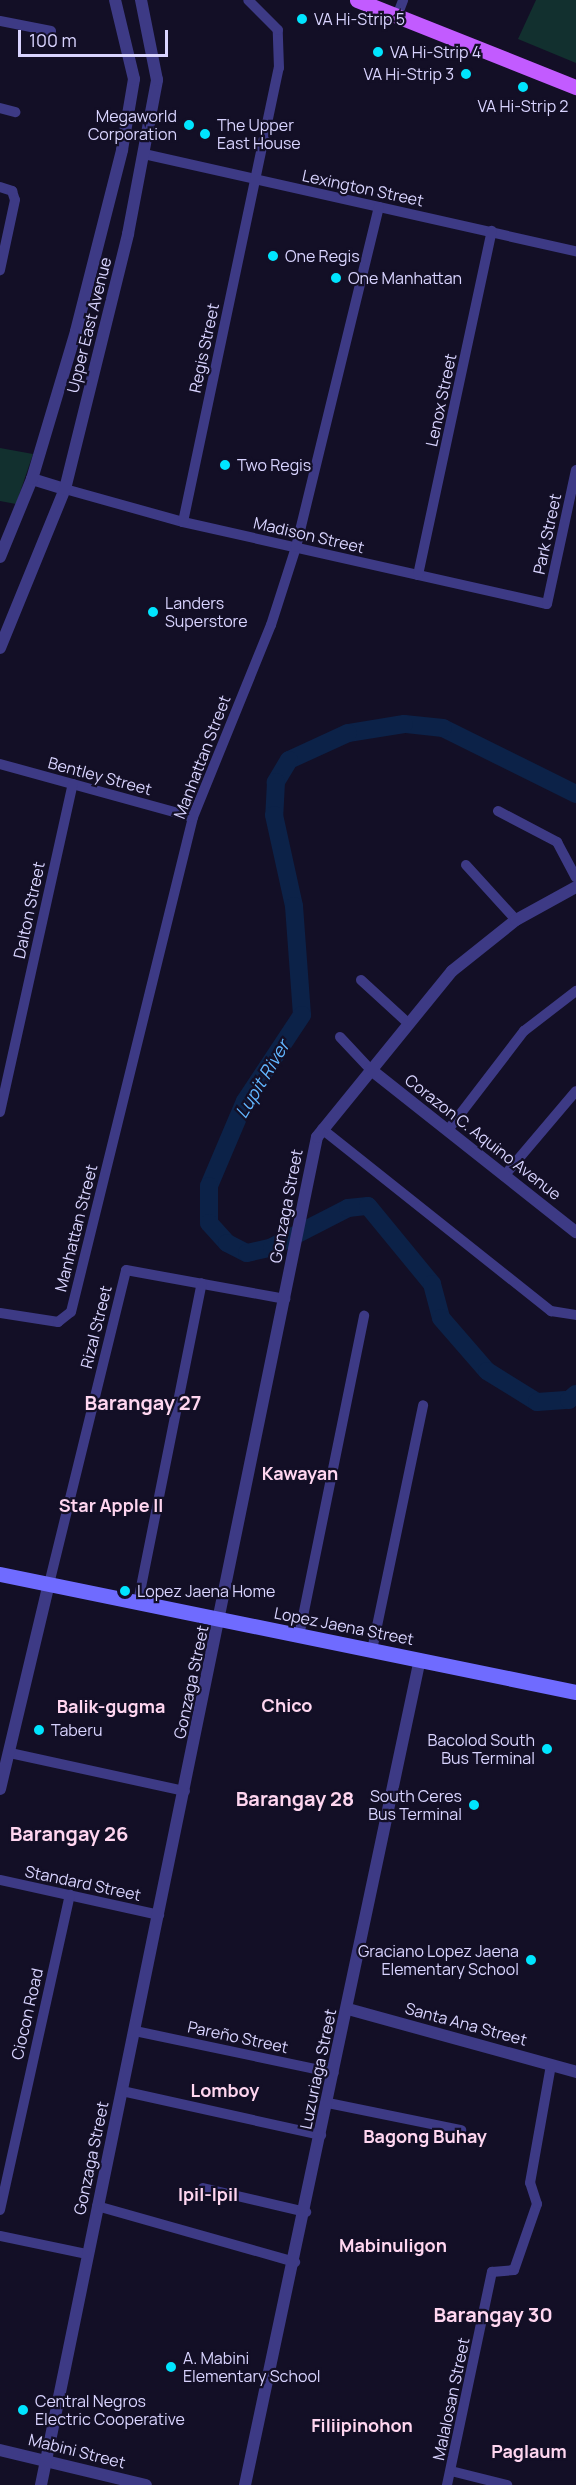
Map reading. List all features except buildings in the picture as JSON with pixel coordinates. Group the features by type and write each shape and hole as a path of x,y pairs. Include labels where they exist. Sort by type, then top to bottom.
{"main road":[{"path":"357,0 576,87"},
{"name":"Lopez Jaena Street","path":"0,1574 576,1692"}],"street":[{"name":"Upper East Avenue","path":"0,557 32,479 122,150 134,79 115,0"},
{"name":"Upper East Avenue","path":"0,648 65,489 144,154 157,80 141,0"},
{"name":"Regis Street","path":"183,522 281,53 275,24 248,0"},
{"path":"397,16 403,0"},
{"path":"0,21 51,31"},
{"path":"0,108 15,112"},
{"path":"122,150 144,154"},
{"name":"Lexington Street","path":"144,154 576,251"},
{"path":"0,187 10,189 15,200 0,270"},
{"name":"Manhattan Street","path":"0,1313 64,1320 71,1312 193,817 271,625 296,547 379,207"},
{"name":"Lenox Street","path":"418,575 492,231"},
{"name":"Park Street","path":"547,604 576,470"},
{"path":"32,479 65,489"},
{"name":"Madison Street","path":"65,489 183,522 547,604"},
{"name":"Bentley Street","path":"0,764 193,817"},
{"name":"Dalton Street","path":"0,1112 73,784"},
{"path":"498,811 557,842 576,878"},
{"path":"466,865 516,920"},
{"name":"Gonzaga Street","path":"41,2485 97,2206 221,1621 307,1191 322,1129 408,1023 469,955 516,920 576,887"},
{"path":"361,980 408,1023"},
{"path":"448,1130 524,1031 576,991"},
{"path":"340,1037 370,1069"},
{"name":"Corazon C. Aquino Avenue","path":"370,1069 504,1176 573,1224"},
{"path":"504,1176 576,1091"},
{"path":"322,1129 551,1311 576,1315"},
{"name":"Rizal Street","path":"49,1584 126,1270 285,1299"},
{"path":"138,1602 202,1283"},
{"path":"299,1636 364,1316"},
{"path":"372,1650 423,1405"},
{"path":"0,1789 49,1584"},
{"name":"Luzuriaga Street","path":"245,2485 306,2212 420,1659"},
{"path":"10,1753 185,1791"},
{"name":"Standard Street","path":"0,1880 159,1915"},
{"name":"Ciocon Road","path":"0,2210 70,1895"},
{"name":"Santa Ana Street","path":"348,2009 576,2072"},
{"name":"Pareño Street","path":"135,2031 334,2073"},
{"name":"Malalosan Street","path":"447,2485 492,2272 514,2270 537,2204 530,2188 532,2159 551,2065"},
{"path":"122,2091 321,2135"},
{"path":"328,2103 461,2130"},
{"path":"202,2188 306,2212"},
{"path":"97,2206 295,2262"},
{"path":"0,2236 87,2254"},
{"name":"Mabini Street","path":"0,2450 146,2485"},
{"path":"451,2471 507,2485"}],"green space":[{"path":"536,0 576,0 576,63 518,39"},
{"path":"0,448 33,454 16,504 0,501"}],"waterway":[{"name":"Lupit River","path":"576,794 443,728 404,724 348,733 289,760 276,782 274,815 294,906 302,1015 245,1101 209,1186 209,1223 227,1243 247,1253 272,1247 348,1208 368,1206 432,1284 441,1318 487,1371 537,1402 569,1400 576,1394"}],"place":[{"name":"VA Hi-Strip 5","path":"302,19"},
{"name":"VA Hi-Strip 4","path":"378,52"},
{"name":"VA Hi-Strip 3","path":"466,74"},
{"name":"VA Hi-Strip 2","path":"523,87"},
{"name":"Megaworld Corporation","path":"189,125"},
{"name":"The Upper East House","path":"205,134"},
{"name":"One Regis","path":"273,256"},
{"name":"One Manhattan","path":"336,278"},
{"name":"Two Regis","path":"225,465"},
{"name":"Landers Superstore","path":"153,612"},
{"name":"Lopez Jaena Home","path":"125,1591"},
{"name":"Taberu","path":"39,1730"},
{"name":"Bacolod South Bus Terminal","path":"547,1749"},
{"name":"South Ceres Bus Terminal","path":"474,1805"},
{"name":"Graciano Lopez Jaena Elementary School","path":"531,1960"},
{"name":"A. Mabini Elementary School","path":"171,2367"},
{"name":"Central Negros Electric Cooperative","path":"23,2410"}],"district":[{"name":"Barangay 27","path":"143,1402"},
{"name":"Kawayan","path":"300,1473"},
{"name":"Star Apple II","path":"111,1505"},
{"name":"Chico","path":"287,1705"},
{"name":"Balik-gugma","path":"111,1706"},
{"name":"Barangay 28","path":"295,1798"},
{"name":"Barangay 26","path":"69,1833"},
{"name":"Lomboy","path":"225,2090"},
{"name":"Bagong Buhay","path":"425,2136"},
{"name":"Ipil-Ipil","path":"208,2194"},
{"name":"Mabinuligon","path":"393,2245"},
{"name":"Barangay 30","path":"493,2314"},
{"name":"Filiipinohon","path":"362,2425"},
{"name":"Paglaum","path":"529,2451"}]}
